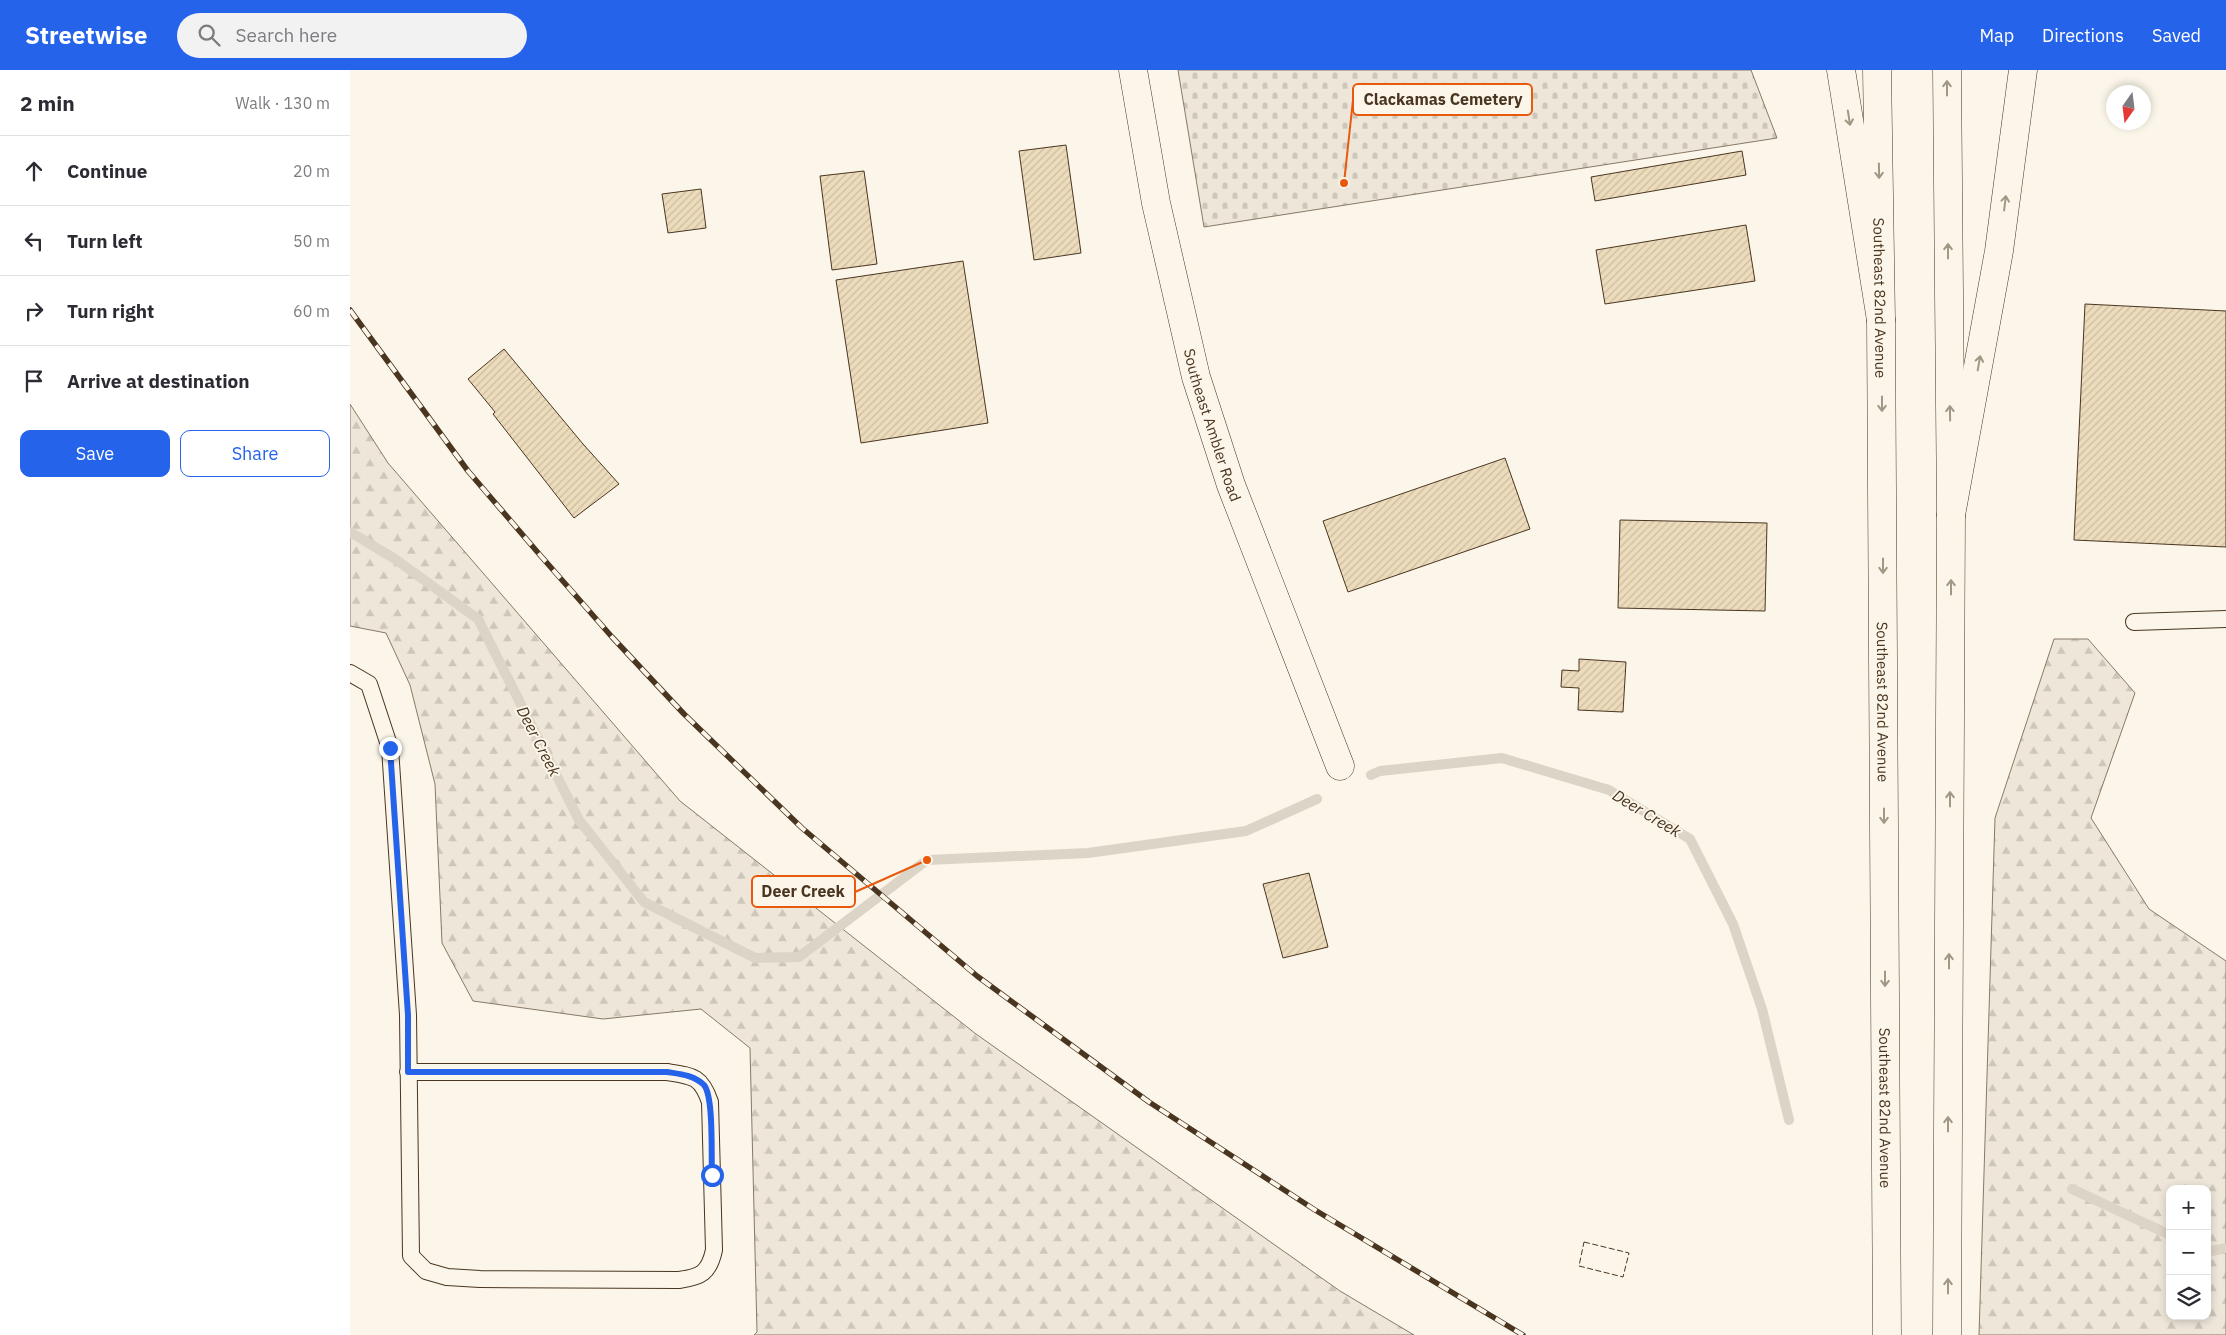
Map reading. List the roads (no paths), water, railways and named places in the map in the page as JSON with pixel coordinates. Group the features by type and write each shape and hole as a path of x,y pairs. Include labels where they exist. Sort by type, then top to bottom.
{"main road":[{"name":"Southeast Ambler Road","path":"1133,70 1156,203 1196,377 1231,485 1340,766"},
{"path":"1841,70 1882,320"},
{"name":"Southeast 82nd Avenue","path":"1877,70 1882,320 1887,1322"},
{"path":"1947,70 1951,515 1947,1335"},
{"path":"1951,515 1999,251 2022,70"}],"lane":[{"path":"2134,622 2226,619"},
{"path":"350,673 369,684 390,748 408,1015 408,1072 411,1256 426,1271 447,1277 480,1279 679,1280 698,1277 711,1265 714,1250 710,1102 704,1086 689,1075 667,1072 408,1072"}],"waterway":[{"name":"Deer Creek","path":"350,532 395,559 478,619 579,820 644,902 755,958 799,957 927,860 1088,853 1246,831 1317,799"},
{"name":"Deer Creek","path":"1371,775 1380,771 1502,758 1609,790 1690,839 1733,924 1762,1009 1789,1120"},
{"name":"Deer Creek","path":"2072,1189 2166,1233"},
{"name":"Deer Creek","path":"2211,1251 2226,1248"}],"railway":[{"path":"350,310 468,471 540,555 612,637 684,714 802,828 977,976 1149,1102 1315,1210 1523,1335"}],"place":[{"name":"Clackamas Cemetery","path":"1344,183"},
{"name":"Deer Creek","path":"927,860"}]}
